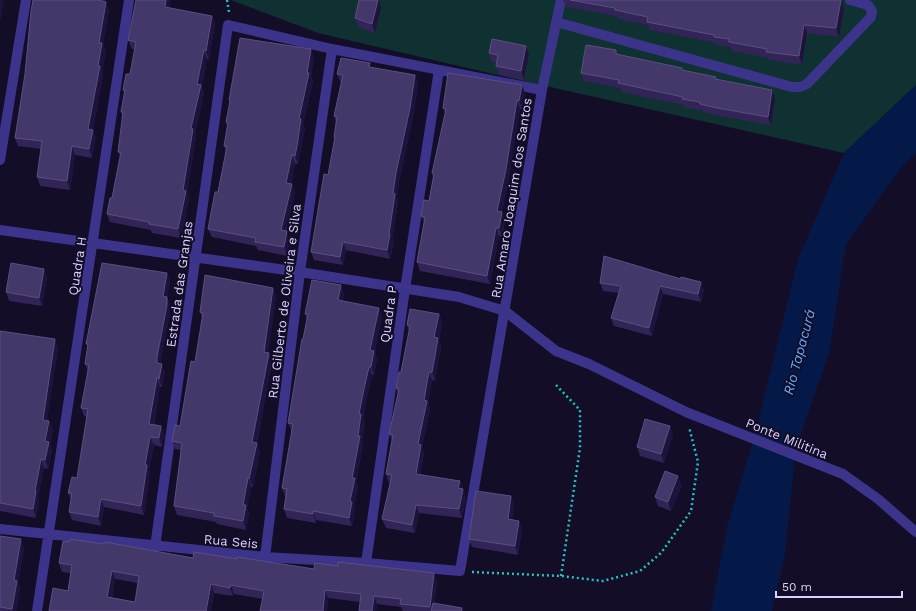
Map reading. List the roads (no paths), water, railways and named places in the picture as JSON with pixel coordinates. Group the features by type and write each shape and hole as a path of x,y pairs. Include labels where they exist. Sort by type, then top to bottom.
{"street":[{"path":"0,160 26,0"},
{"name":"Quadra H","path":"37,611 94,242 129,0"},
{"name":"Rua Amaro Joaquim dos Santos","path":"460,571 542,90 561,0"},
{"path":"556,22 792,87 800,87 806,84 871,17 872,11 868,5 850,0"},
{"name":"Estrada das Granjas","path":"155,547 228,24 332,48"},
{"path":"332,48 542,90"},
{"name":"Rua Gilberto de Oliveira e Silva","path":"265,557 300,272 332,48"},
{"name":"Quadra P","path":"366,562 405,289 439,70"},
{"path":"0,230 94,242 196,259 300,272 459,298 505,311"},
{"name":"Ponte Militina","path":"505,311 556,351 589,364 686,412 843,474 878,499 916,532"},
{"name":"Rua Seis","path":"0,529 155,547 265,557 366,562 460,571"}],"water":[{"name":"Rio Tapacurá","path":"916,85 916,153 901,168 846,244 829,354 796,448 785,554 772,611 711,611 727,527 754,438 798,259 844,153"}]}
